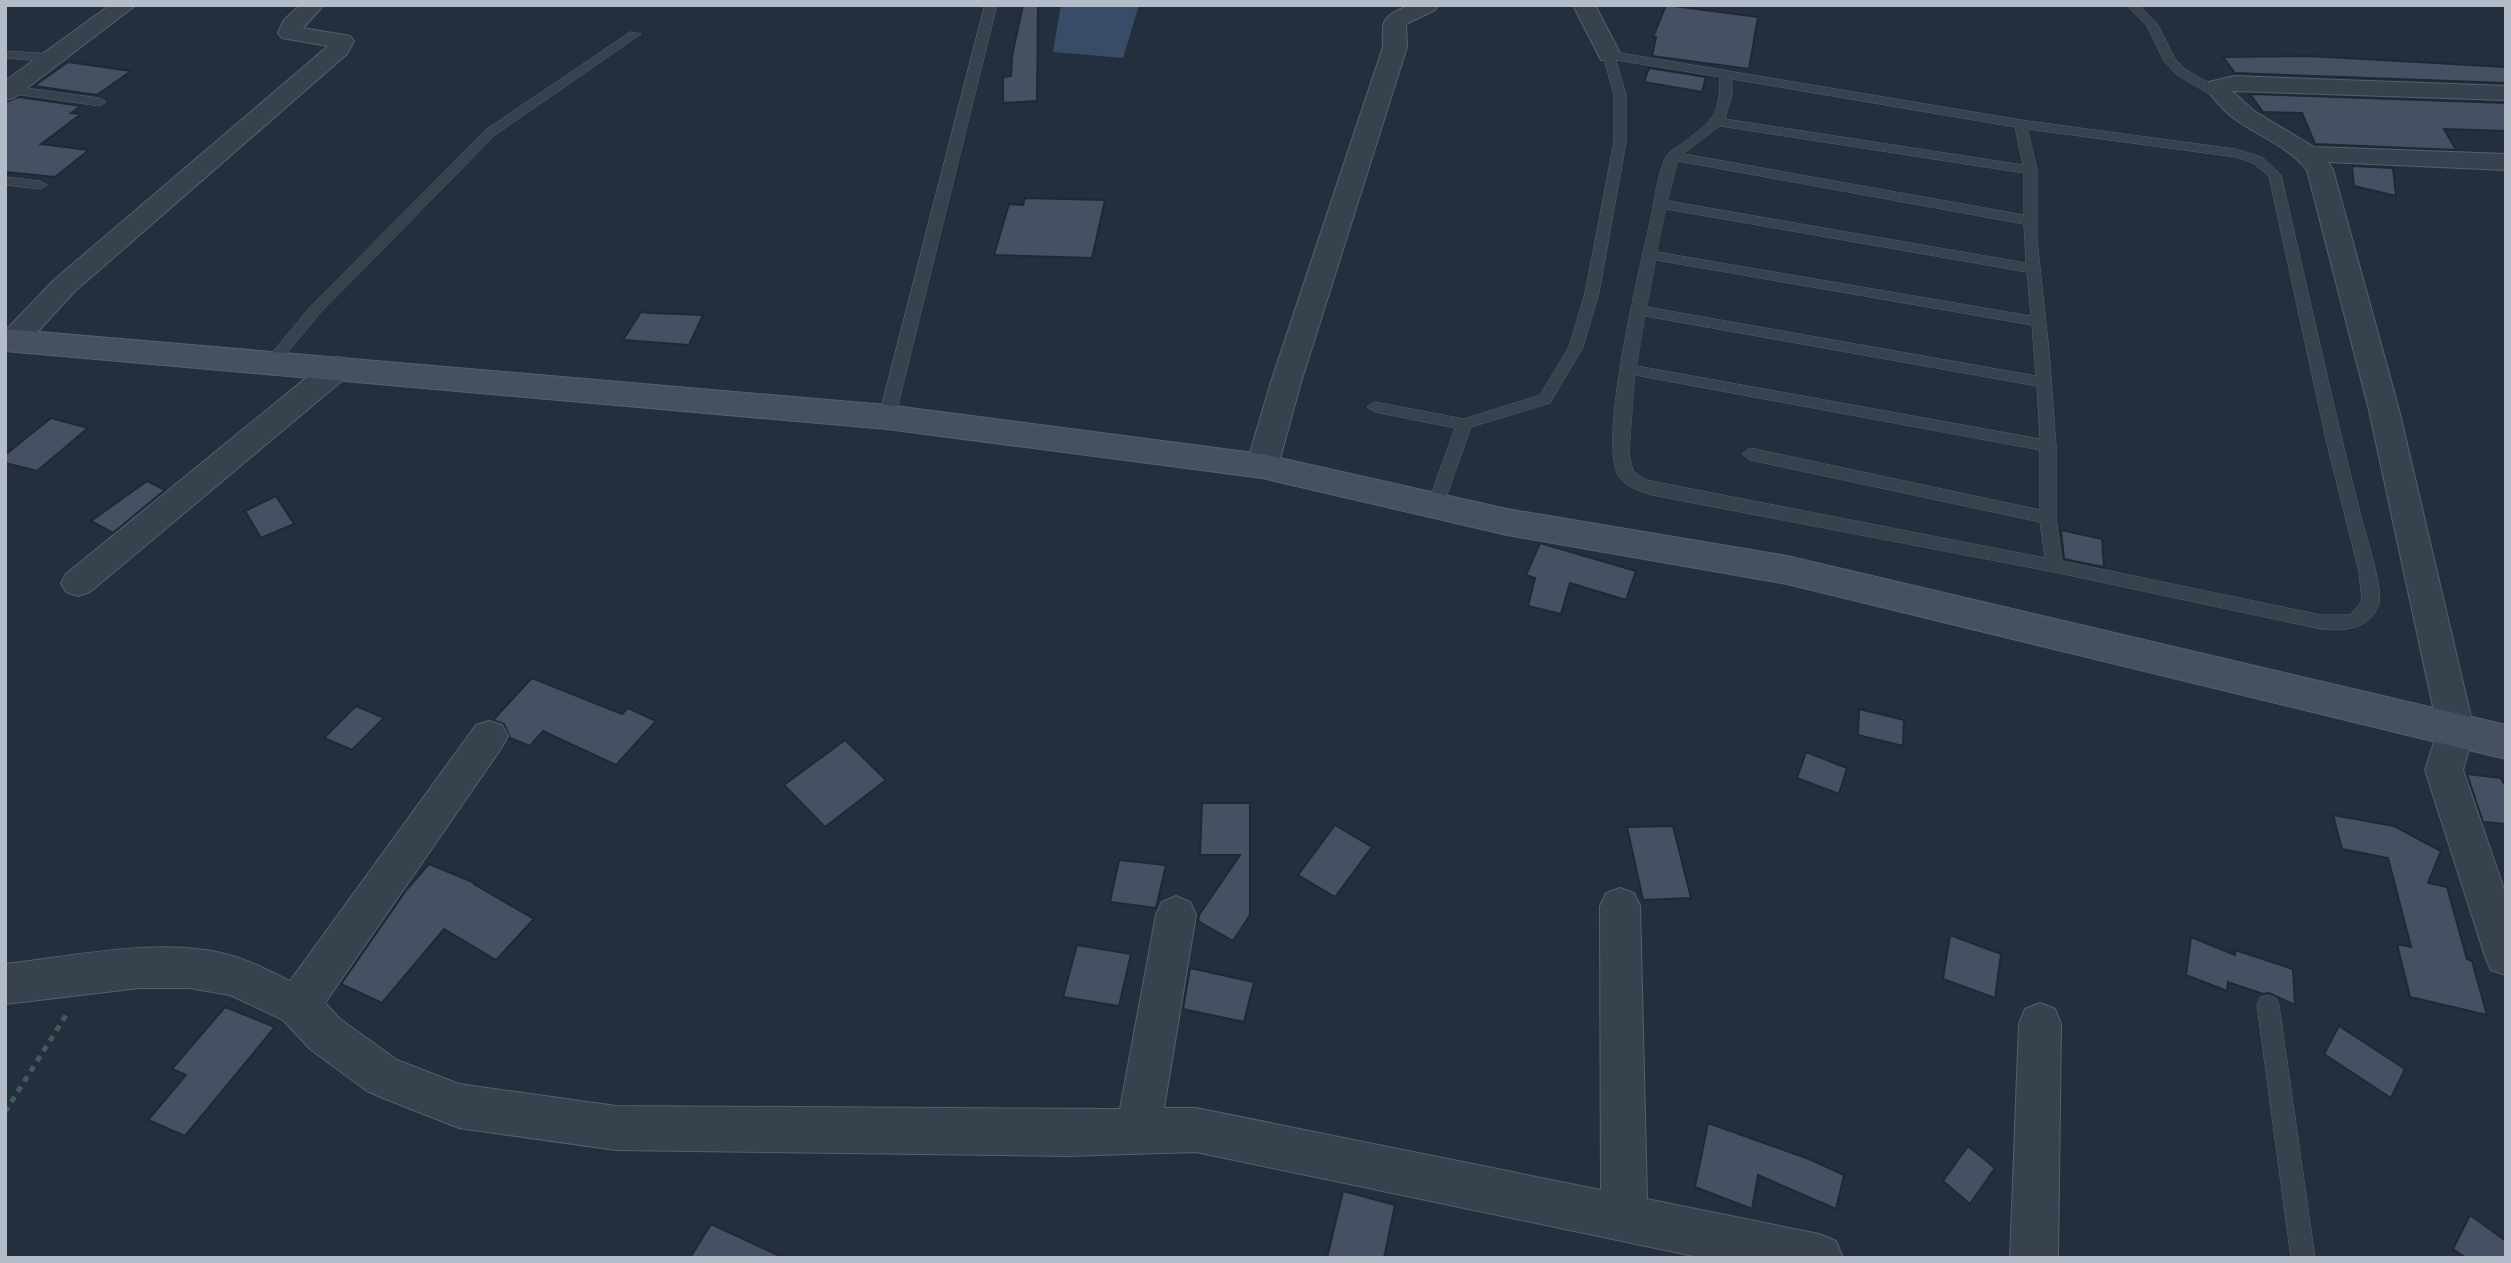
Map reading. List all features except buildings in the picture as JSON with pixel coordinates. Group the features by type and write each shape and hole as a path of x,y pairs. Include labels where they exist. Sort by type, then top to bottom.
{"street":[{"path":"8,92 125,5"},
{"path":"9,341 65,286 339,49 342,41 337,39 290,33 292,25 313,5"},
{"path":"1262,467 1286,382 1395,47 1388,13 1427,5"},
{"path":"1584,5 1609,55"},
{"path":"2506,93 2234,83 2218,87 2222,96 2238,110 2307,154 2320,170 2384,410 2456,730 2444,769 2506,956"},
{"path":"2307,154 2506,162"},
{"path":"9,341 340,367 887,417 1262,467 1507,522 1787,570 2506,742"},
{"path":"78,583 340,367"},
{"path":"298,1006 489,736"},
{"path":"1620,906 1624,1219"},
{"path":"1138,1131 1176,915"},
{"path":"5,984 140,968 189,968 234,976 298,1006 325,1034 383,1076 459,1106 616,1128 1053,1133 1196,1130 1819,1258"},
{"path":"2034,1258 2040,1024"}],"lane":[{"path":"887,417 991,5"},
{"path":"2132,5 2152,25 2170,61 2180,72 2222,96"},
{"path":"272,362 316,309 491,132 635,34"},
{"path":"5,54 54,58"},
{"path":"1375,407 1464,424 1545,399 1576,347 1592,293 1620,142 1620,94 1609,55 2021,124 2252,156 2267,165 2275,175 2334,444 2367,572 2371,602 2362,618 2347,625 2320,622 2054,566 1652,489 1633,482 1624,472 1620,454 1628,369 1661,204 1673,156 1718,122 1726,94 1726,75"},
{"path":"8,92 100,102"},
{"path":"1718,122 2031,170"},
{"path":"2021,124 2031,170 2033,269 2044,382 2048,446 2048,518 2054,566"},
{"path":"1673,156 2032,221"},
{"path":"5,181 40,185"},
{"path":"1661,204 2033,269"},
{"path":"1650,255 2039,322"},
{"path":"1639,310 2044,382"},
{"path":"1628,369 2048,446"},
{"path":"1435,506 1464,424"},
{"path":"1750,454 2048,518"},
{"path":"2268,1005 2303,1258"}],"path":[{"path":"5,1112 92,974"}],"water":[{"path":"1061,5 1139,5 1123,58 1053,52"}]}
